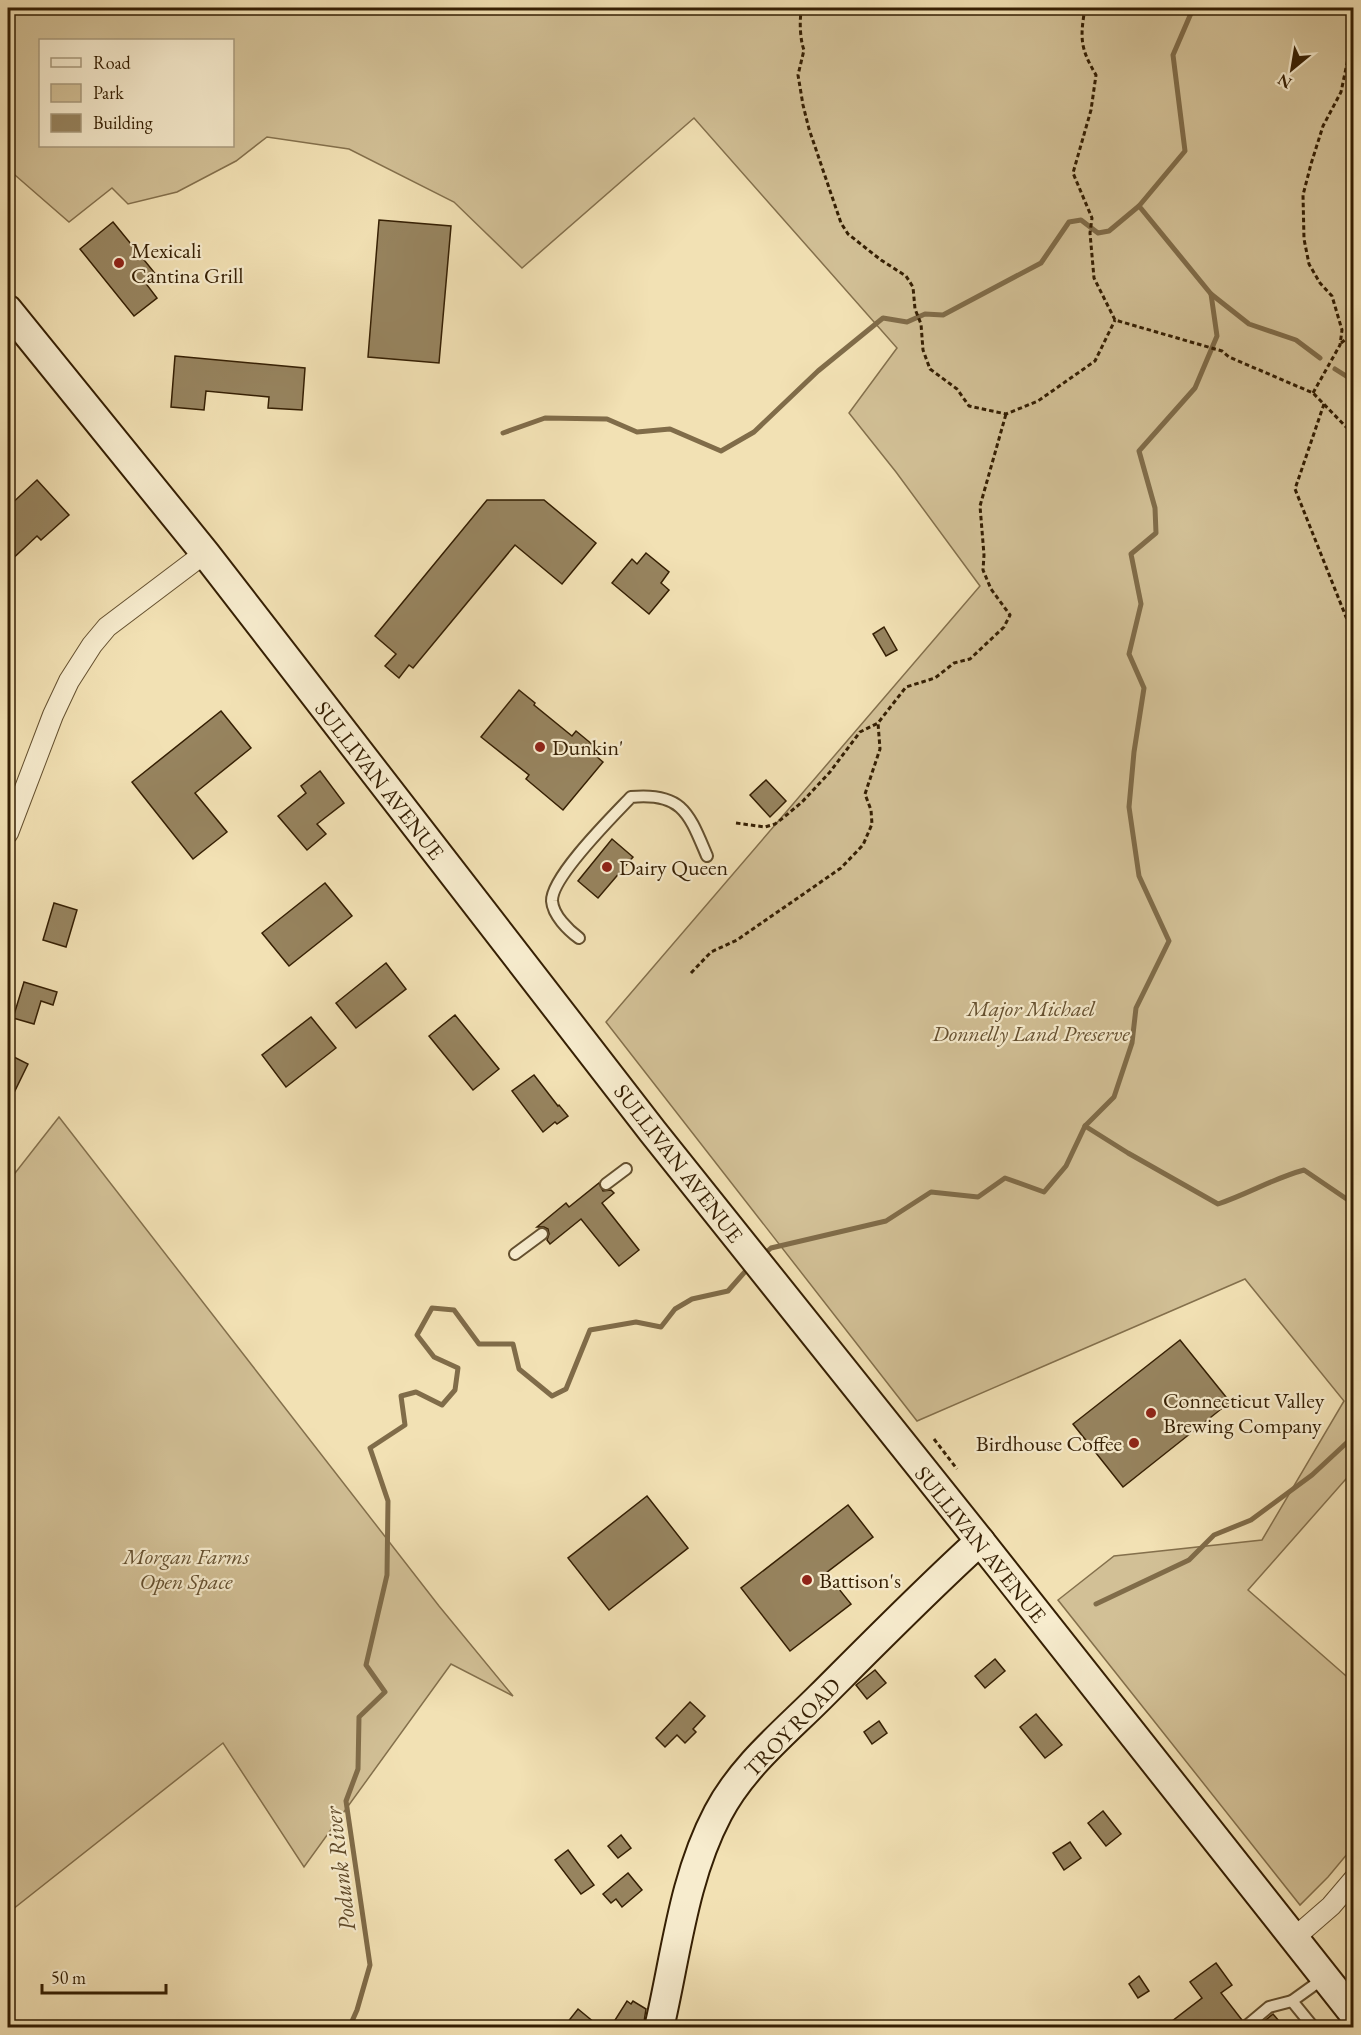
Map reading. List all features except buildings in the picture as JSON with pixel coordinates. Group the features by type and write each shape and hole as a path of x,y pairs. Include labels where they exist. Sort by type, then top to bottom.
{"main road":[{"name":"SULLIVAN AVENUE","path":"8,310 205,553 543,992 1353,2014"},
{"name":"TROY ROAD","path":"658,2028 696,1867 718,1812 752,1765 926,1590 980,1541"}],"street":[{"path":"8,833 53,716 69,681 92,645 107,627 205,553"},
{"path":"1293,1939 1330,1906 1353,1879"}],"lane":[{"path":"579,938 567,929 558,915 552,901 555,888 579,853 631,796 653,795 671,800 688,815 707,856"},
{"path":"606,1184 626,1169"},
{"path":"515,1254 542,1234"},
{"path":"1244,2028 1269,2007 1292,2001 1324,1977"},
{"path":"1292,2001 1314,2028"}],"path":[{"path":"802,8 799,18 804,50 798,75 809,129 841,223 848,234 906,276 913,287 915,309 921,324 923,351 930,369 957,390 969,406 1006,414 1038,401 1095,361 1116,320"},
{"path":"1085,8 1081,39 1085,57 1096,75 1091,110 1074,173 1092,218 1090,233 1094,278 1116,320 1222,351 1229,357 1313,393 1353,435"},
{"path":"1313,393 1340,344 1342,330 1332,296 1320,283 1309,264 1304,239 1303,195 1323,126 1341,92 1353,30"},
{"path":"1340,344 1353,333"},
{"path":"1324,404 1295,489 1353,637"},
{"path":"736,823 765,827 775,824 816,787 860,732 878,723 906,687 935,678 954,663 970,659 1004,627 1010,615 991,589 983,570 980,506 1006,414"},
{"path":"691,973 711,952 737,940 841,868 863,846 872,824 871,810 865,794 880,749 878,723"},
{"path":"934,1439 957,1468"}],"green space":[{"name":"Major Michael Donnelly Land Preserve","path":"8,8 1353,8 1353,1471 1248,1590 1353,1682 1353,1847 1300,1905 1058,1600 1114,1556 1262,1540 1344,1401 1245,1279 917,1421 606,1022 980,586 896,472 849,413 897,348 694,118 522,268 454,202 349,149 267,137 236,161 177,192 128,204 112,188 69,222 8,169"},
{"name":"Morgan Farms Open Space","path":"59,1117 439,1606 513,1696 451,1664 304,1867 223,1743 8,1913 8,1182"}],"waterway":[{"name":"Podunk River","path":"762,1256 771,1248 886,1221 931,1192 978,1197 1005,1178 1044,1192 1066,1166 1085,1126 1114,1097 1132,1043 1136,1008 1169,941 1139,876 1129,807 1134,752 1144,688 1129,654 1141,604 1131,554 1156,533 1155,508 1139,451 1195,388 1217,336 1211,294 1139,206 1185,151 1173,55 1192,11 1191,8"},
{"path":"503,433 545,418 607,419 637,432 670,429 721,451 754,432 818,371 883,318 907,322 925,314 943,315 1041,263 1069,222 1081,220 1098,233 1109,231 1139,206"},
{"path":"1211,294 1249,324 1296,340 1320,358"},
{"path":"1335,369 1354,381"},
{"path":"1085,1126 1218,1204 1304,1170 1354,1204"},
{"name":"Podunk River","path":"349,2028 357,2010 370,1965 346,1801 358,1769 359,1717 385,1692 366,1665 387,1575 388,1501 370,1448 405,1425 401,1396 416,1392 442,1405 455,1390 458,1368 434,1357 417,1335 432,1308 454,1310 479,1344 513,1344 519,1369 552,1396 566,1389 590,1330 636,1322 661,1327 675,1309 692,1299 728,1291 750,1266"},
{"path":"1096,1604 1189,1560 1214,1535 1251,1520 1312,1475 1354,1436"}],"place":[{"name":"Mexicali Cantina Grill","path":"119,263"},
{"name":"Dunkin'","path":"540,747"},
{"name":"Dairy Queen","path":"607,867"},
{"name":"Connecticut Valley Brewing Company","path":"1151,1413"},
{"name":"Birdhouse Coffee","path":"1134,1443"},
{"name":"Battison's","path":"807,1580"}]}
